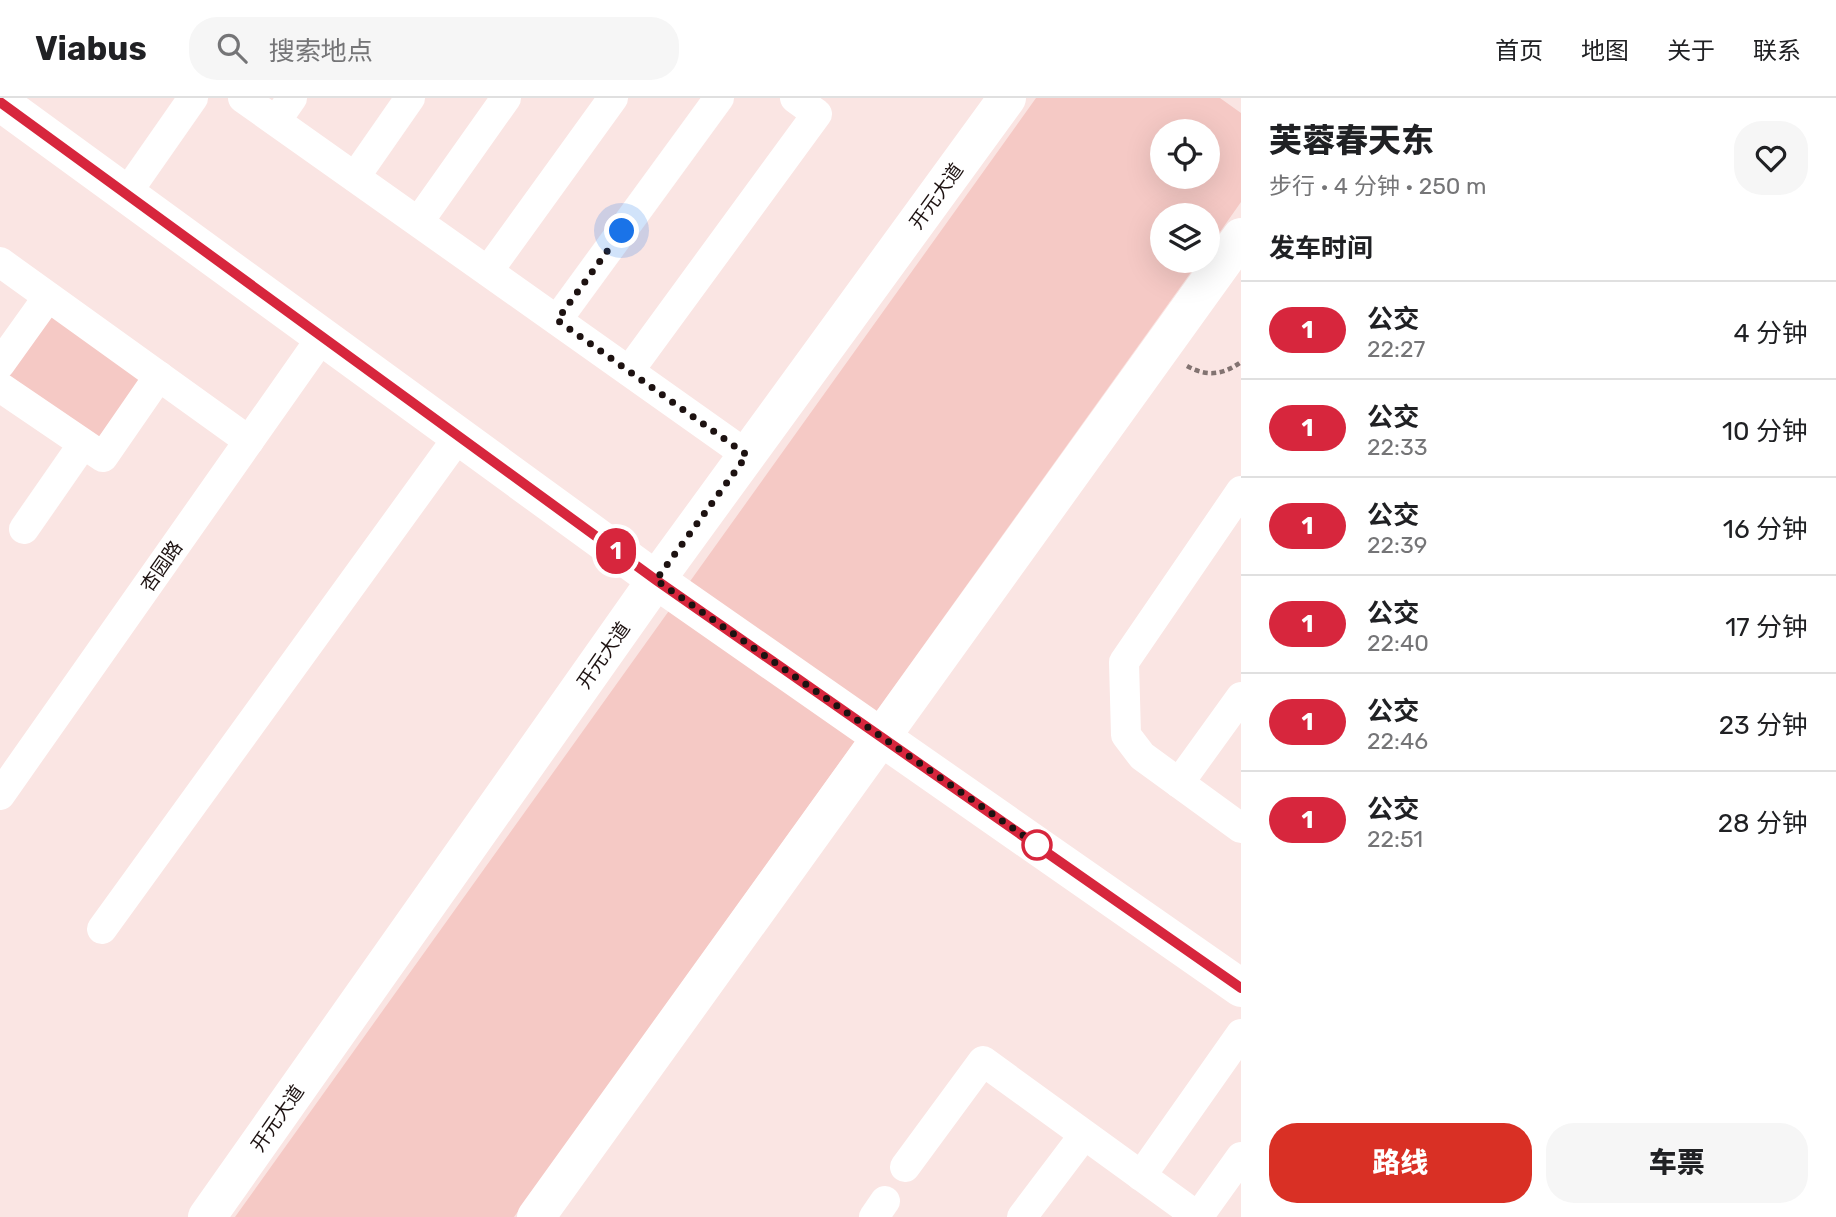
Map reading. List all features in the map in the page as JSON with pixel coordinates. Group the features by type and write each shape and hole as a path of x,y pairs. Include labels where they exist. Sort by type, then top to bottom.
{"street":[{"path":"127,194 193,98"},
{"path":"243,98 284,110 355,177 747,455"},
{"path":"355,177 410,98"},
{"path":"419,221 506,98"},
{"path":"488,271 613,98"},
{"path":"557,320 719,98"},
{"path":"629,372 817,114 795,98"},
{"name":"开元大道","path":"207,1217 656,580 1007,98"},
{"path":"0,102 656,580 1241,988"},
{"path":"536,1217 1241,237"},
{"path":"0,262 249,440"},
{"path":"0,364 48,297"},
{"name":"杏园路","path":"0,794 322,337"},
{"path":"0,387 103,457 159,376"},
{"path":"102,929 459,436"},
{"path":"24,529 83,444"},
{"path":"1241,491 1124,662 1126,735 1142,756 1241,828"},
{"path":"1179,783 1241,697"},
{"path":"1141,1176 1241,1034"},
{"path":"905,1167 983,1061 1198,1217 1241,1157"},
{"path":"1022,1217 1084,1135"}],"path":[{"path":"1160,349 1201,374 1229,371 1241,362"},
{"path":"1234,367 1241,372"}],"shaded area":[{"path":"1036,98 1220,98 1241,113 1241,202 1220,232 1220,203 1150,203 1150,273 1190,273 514,1217 235,1217"},
{"path":"49,315 141,380 98,442 5,378"}],"bus line":[{"name":"1","path":"0,102 656,580 1241,988"}],"route":[{"path":"622,231 557,320 747,455 656,580 1037,845"}]}
